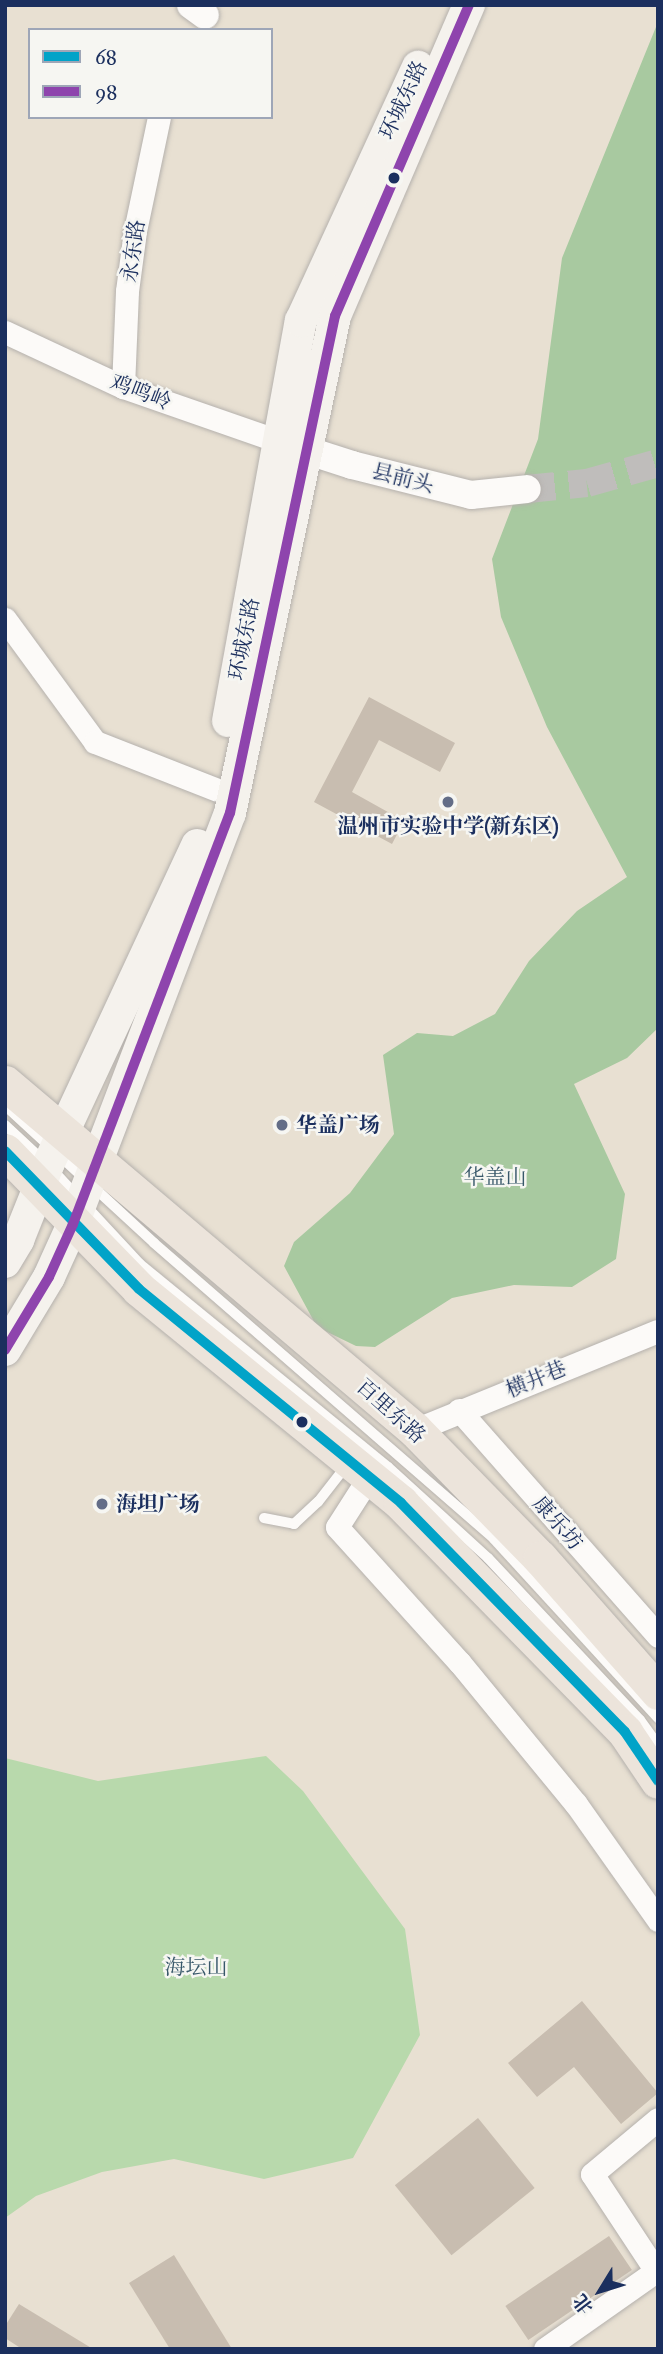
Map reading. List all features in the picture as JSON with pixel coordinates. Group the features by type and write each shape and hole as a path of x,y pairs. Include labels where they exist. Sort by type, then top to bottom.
{"main road":[{"name":"环城东路","path":"5,1350 49,1277 230,813 294,446 301,321 447,5"},
{"name":"环城东路","path":"5,1262 18,1240 52,1159 211,814 294,446 335,316 469,5"},
{"path":"5,1083 52,1159 84,1191 139,1289 401,1503 625,1732 658,1781"},
{"path":"5,1151 52,1159 84,1191"},
{"name":"百里东路","path":"84,1191 270,1305 415,1430 540,1558 658,1692"}],"street":[{"name":"永东路","path":"123,387 127,291 135,231 159,119"},
{"name":"鸡鸣岭","path":"5,332 123,387 294,446"},
{"name":"县前头","path":"294,446 471,495 527,489"},
{"path":"5,619 95,742 215,789"},
{"name":"横井巷","path":"415,1430 459,1409 658,1331"},
{"name":"康乐坊","path":"459,1409 658,1636"},
{"path":"359,1469 337,1527 460,1662 568,1794 658,1920"},
{"path":"556,2346 657,2272 592,2174 658,2119"}],"lane":[{"path":"5,1105 52,1159"},
{"path":"5,1125 52,1159"},
{"path":"84,1191 154,1243 494,1538 658,1718"},
{"path":"84,1191 140,1264 388,1466 488,1558 640,1720 658,1745"},
{"path":"264,1518 294,1524 359,1469"}],"green space":[{"name":"华盖山","path":"658,22 658,1028 627,1058 574,1084 625,1194 616,1259 572,1287 514,1285 452,1298 375,1347 356,1346 317,1327 284,1266 294,1242 350,1193 394,1134 383,1055 417,1033 453,1036 495,1014 529,961 577,911 627,877 547,727 501,617 492,559 538,439 562,258"},
{"name":"海坛山","path":"266,1756 303,1791 405,1929 420,2035 353,2158 264,2179 174,2159 102,2172 36,2196 5,2218 5,1758 98,1781"}],"building":[{"path":"369,697 455,743 440,772 379,740 352,792 404,821 392,844 314,802"},
{"path":"582,2001 658,2093 621,2124 574,2067 537,2097 508,2063"},
{"path":"478,2118 535,2188 451,2255 395,2185"},
{"path":"609,2236 632,2270 528,2340 505,2306"},
{"path":"174,2255 232,2349 170,2349 129,2283"},
{"path":"19,2304 93,2349 22,2349 5,2338 5,2326"}],"tunnel":[{"path":"527,489 587,483 658,463"}],"transit line":[{"name":"98","path":"5,1350 49,1277 73,1224 230,813 335,316 469,5"},
{"name":"68","path":"5,1151 139,1289 401,1503 625,1732 658,1781"}],"place":[{"name":"温州市实验中学(新东区)","path":"448,802"},
{"name":"华盖广场","path":"282,1125"},
{"name":"海坦广场","path":"102,1504"}]}
